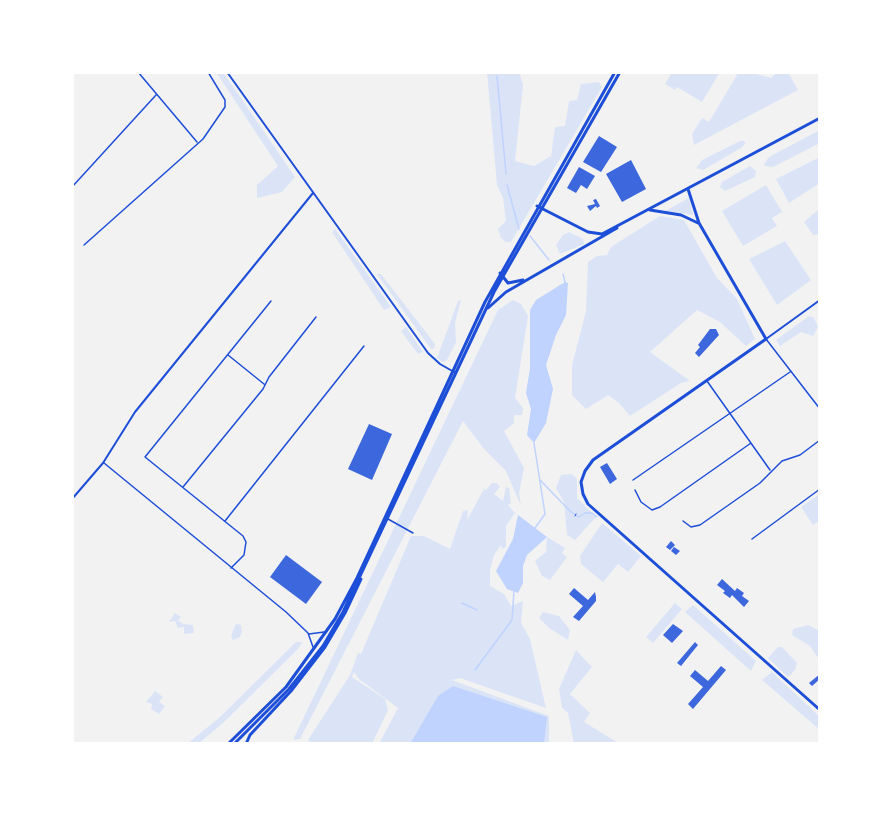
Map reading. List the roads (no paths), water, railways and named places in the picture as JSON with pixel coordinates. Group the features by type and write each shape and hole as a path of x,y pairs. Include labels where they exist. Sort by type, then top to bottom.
{"main road":[{"path":"539,207 617,72"},
{"path":"228,744 261,714 298,673 335,619 362,568 458,360 501,275 617,72"},
{"path":"584,231 602,234 820,118"},
{"path":"688,189 699,223 766,339 593,460 581,482 588,504 820,710"},
{"path":"548,212 545,208 550,191"},
{"path":"539,207 584,231 592,239 589,245"},
{"path":"648,210 681,215 699,223"},
{"path":"482,315 500,296 629,220"},
{"path":"501,275 506,282 512,284 533,276"},
{"path":"458,360 501,275"},
{"path":"246,744 252,732 291,691 325,647 345,614 453,371"},
{"path":"234,744 270,710 307,668 334,629 361,579"}],"street":[{"path":"138,72 198,142"},
{"path":"84,245 198,142 225,107 225,100 208,72"},
{"path":"227,72 428,353 437,363 453,371"},
{"path":"72,187 156,95"},
{"path":"72,499 103,463 135,412 313,194"},
{"path":"820,300 766,339 820,409"},
{"path":"231,568 244,555 246,542 243,536 145,457 271,301"},
{"path":"183,488 316,317"},
{"path":"224,522 363,346"},
{"path":"228,354 265,385"},
{"path":"633,480 790,372"},
{"path":"707,380 770,471"},
{"path":"683,521 691,527 700,525 760,483 770,471 786,459 800,455 820,440"},
{"path":"635,490 641,502 652,510 660,507 751,443"},
{"path":"103,463 308,633 313,647 298,673"},
{"path":"752,538 820,489"},
{"path":"388,519 413,533"},
{"path":"308,633 323,633 335,619"}],"water":[{"path":"565,282 568,283 566,315 556,335 546,365 553,389 546,423 534,443 527,435 531,409 526,393 530,368 530,310 536,300"},
{"path":"518,515 547,537 527,555 523,566 523,583 518,593 507,589 496,571 513,539"},
{"path":"453,686 547,717 544,744 410,744 438,696"}],"waterway":[{"path":"497,76 506,174"},
{"path":"507,185 519,229"},
{"path":"530,236 549,260"},
{"path":"563,274 565,282"},
{"path":"534,443 545,514 535,528"},
{"path":"540,480 570,511 579,517 585,513 592,513 597,517"},
{"path":"475,670 512,620 514,591"},
{"path":"462,603 477,610"}]}
